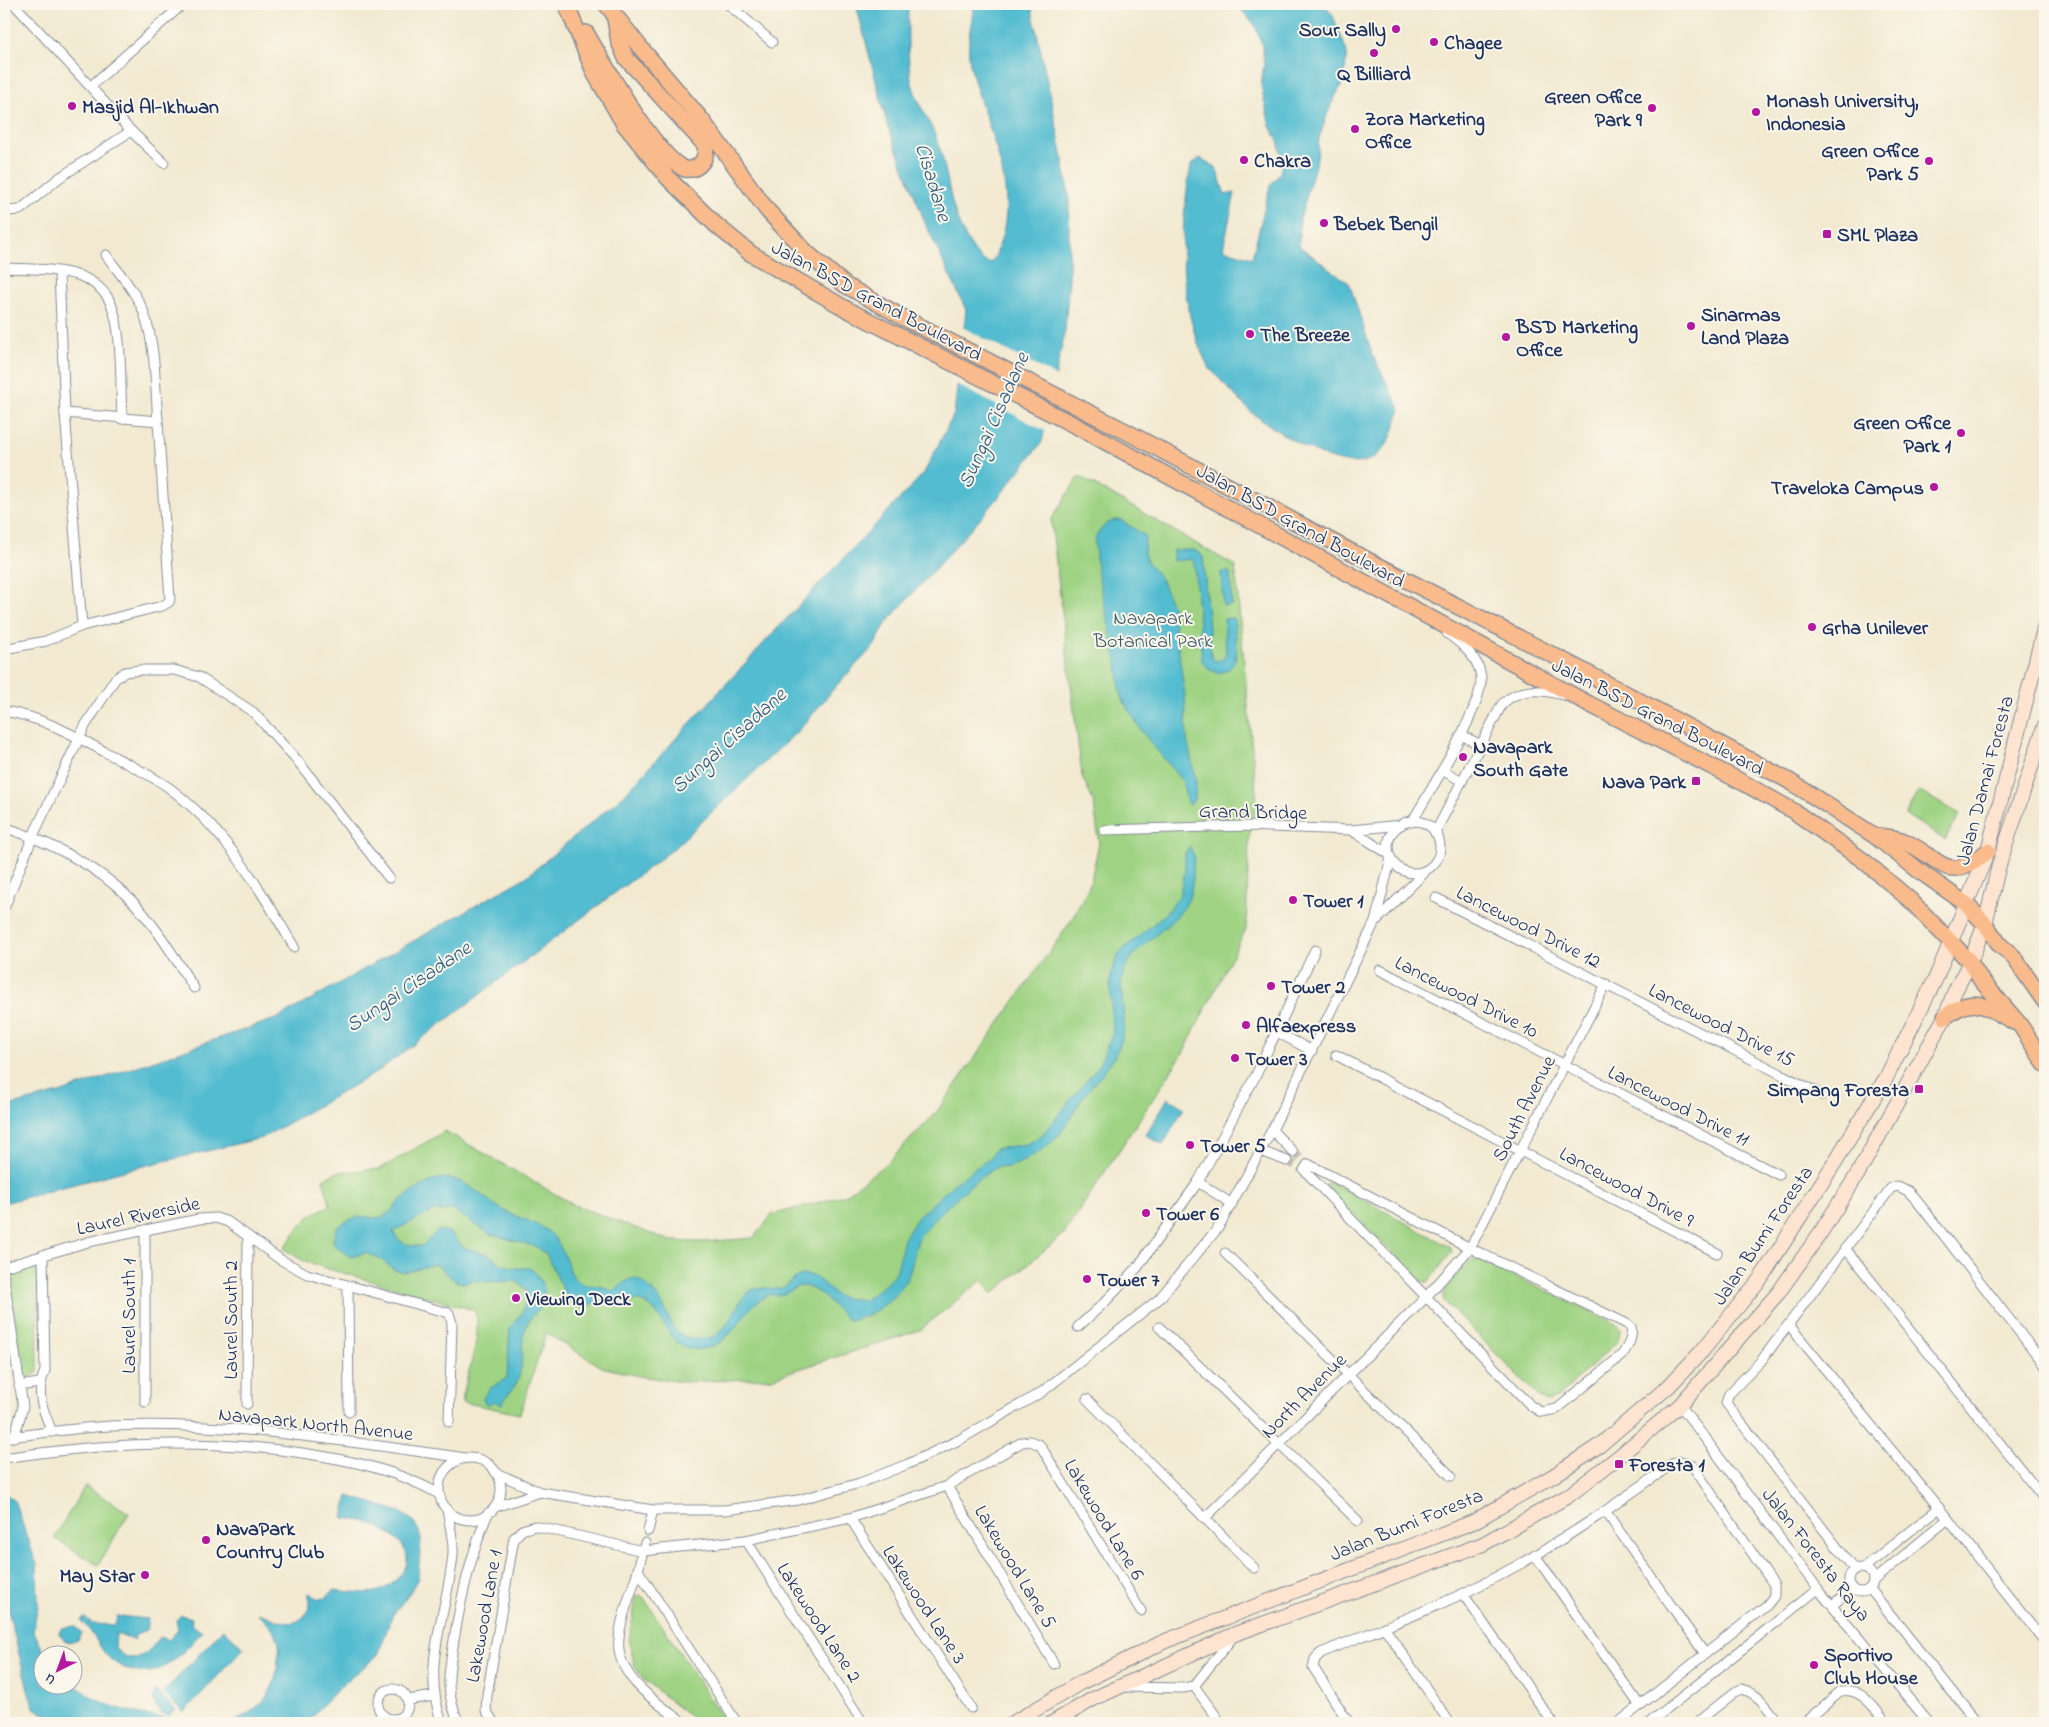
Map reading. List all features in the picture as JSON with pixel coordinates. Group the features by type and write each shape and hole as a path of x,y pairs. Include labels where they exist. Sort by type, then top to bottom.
{"main road":[{"path":"567,4 640,120 678,166 689,170 696,167 705,157 706,145 626,58 619,42 615,17"},
{"name":"Jalan BSD Grand Boulevard","path":"567,4 595,74 616,111 648,156 690,201 734,241 761,260 892,333 1080,428 1589,704 1735,778 1795,812 1871,867 1910,900 1970,962 1981,980 2020,1026 2045,1064"},
{"name":"Jalan BSD Grand Boulevard","path":"606,4 696,112 767,210 787,232 845,285 902,317 1127,432 1280,514 1725,745 1807,792 1875,836 1966,904 1985,924 2000,944 2013,956 2045,1002"},
{"name":"Jalan Damai Foresta","path":"1950,941 1988,852 2045,625"},
{"name":"Jalan Damai Foresta","path":"1970,962 1985,924 1999,865 2045,725"},
{"path":"1875,836 1906,842 1948,869 1965,868 1988,852"},
{"name":"Jalan Bumi Foresta","path":"1013,1723 1080,1683 1163,1642 1473,1522 1553,1476 1600,1445 1669,1386 1702,1351 1761,1278 1886,1078 1935,980 1950,941"},
{"name":"Jalan Bumi Foresta","path":"1052,1723 1119,1687 1235,1634 1484,1544 1568,1496 1618,1458 1680,1405 1779,1292 1821,1232 1857,1175 1944,1017 1970,962"},
{"path":"1944,1017 1957,1008 1972,1003 1987,1007 2020,1026"},
{"path":"1473,1522 1484,1544"}],"street":[{"path":"14,4 131,131 164,163"},
{"path":"91,86 183,4"},
{"path":"728,4 772,42"},
{"path":"4,207 8,211 20,210 59,178 131,131"},
{"path":"4,649 46,641 82,626 162,606 169,602 170,594 152,350 144,312 106,255"},
{"path":"4,268 59,272 88,280 103,292 111,303 117,332 122,419"},
{"path":"59,272 66,413 82,626"},
{"path":"66,413 158,421"},
{"path":"1410,607 1451,636 1477,662 1481,677 1480,691 1461,735 1412,822"},
{"path":"4,908 33,836 80,738 115,679 125,672 174,670 200,677 253,712 303,766 389,878"},
{"path":"1435,833 1502,704 1520,692 1545,691 1589,704"},
{"path":"4,711 26,715 80,738 168,787 208,821 244,866 294,947"},
{"path":"1461,735 1481,745"},
{"path":"1442,770 1462,781"},
{"path":"442,1723 434,1696 434,1662 453,1553 447,1509 440,1494 440,1480 447,1468 466,1458 480,1460 496,1473 540,1492 653,1510 725,1510 798,1500 860,1483 908,1464 959,1440 1042,1392 1159,1299 1208,1241 1232,1204 1272,1130 1375,922 1390,856 1391,836 1401,825 1412,822 1425,824 1435,833 1440,850 1435,862 1375,922"},
{"name":"Grand Bridge","path":"1104,830 1245,826 1351,830 1401,825"},
{"path":"4,826 33,836 89,864 132,902 163,939 194,988"},
{"path":"1351,830 1390,856 1399,868 1407,872 1416,873 1428,869"},
{"name":"Lancewood Drive 12","path":"1436,898 1606,984"},
{"path":"1078,1327 1106,1302 1137,1268 1198,1182 1277,1032 1315,950"},
{"name":"Lancewood Drive 10","path":"1380,970 1564,1066"},
{"name":"South Avenue","path":"1426,1297 1470,1248 1606,984"},
{"name":"Lancewood Drive 15","path":"1606,984 1822,1095"},
{"path":"1277,1032 1312,1051"},
{"name":"Lancewood Drive 9","path":"1336,1055 1717,1253"},
{"name":"Lancewood Drive 11","path":"1564,1066 1779,1175"},
{"path":"1272,1130 1294,1152"},
{"path":"1261,1151 1287,1161"},
{"path":"1306,1167 1470,1248 1625,1323 1631,1328 1632,1335 1628,1346 1622,1355 1557,1409 1541,1412 1530,1406 1306,1167"},
{"path":"1198,1182 1232,1204"},
{"path":"1854,1569 1726,1403 1729,1394 1761,1361 1891,1188 1898,1186 1908,1191 2045,1365"},
{"name":"Laurel Riverside","path":"4,1267 88,1242 145,1230 216,1218 228,1222 280,1260 307,1274 348,1287 449,1313 452,1323 449,1422"},
{"name":"Laurel South 1","path":"145,1230 146,1402"},
{"name":"Laurel South 2","path":"247,1404 248,1236"},
{"path":"1845,1248 2045,1500"},
{"path":"1225,1253 1451,1476"},
{"path":"43,1255 45,1371 39,1383 40,1404 52,1432"},
{"path":"4,1278 23,1407 14,1437"},
{"path":"348,1287 349,1412"},
{"name":"North Avenue","path":"1206,1517 1426,1297"},
{"path":"1789,1325 1948,1519 2045,1642"},
{"path":"1159,1327 1358,1521"},
{"path":"19,1386 39,1383"},
{"path":"1088,1399 1254,1568"},
{"name":"Jalan Foresta Raya","path":"1680,1405 1818,1589 1929,1723"},
{"name":"Navapark North Avenue","path":"4,1438 110,1426 163,1426 245,1430 334,1439 466,1458"},
{"path":"163,1426 163,1442"},
{"name":"Lakewood Lane 6","path":"947,1486 1022,1442 1030,1441 1040,1445 1141,1611"},
{"name":"Navapark North Avenue","path":"4,1458 62,1449 163,1442 223,1444 331,1457 396,1473 440,1494"},
{"path":"1349,1723 1313,1667 1315,1659 1321,1653 1463,1594 1535,1555 1606,1512 1678,1460 1692,1466 1774,1585 1774,1596 1767,1605 1618,1723"},
{"path":"459,1723 451,1702 449,1685 450,1661 458,1615 476,1544 501,1490 496,1473"},
{"path":"684,1723 638,1685 627,1672 619,1654 618,1638 644,1547 746,1540 850,1518 947,1486"},
{"name":"Lakewood Lane 5","path":"947,1486 1054,1664"},
{"path":"447,1509 463,1519 476,1519 492,1510 540,1492"},
{"path":"1854,1569 1865,1567 1939,1508"},
{"path":"648,1531 653,1510"},
{"path":"1606,1512 1705,1654"},
{"name":"Lakewood Lane 3","path":"850,1518 971,1708"},
{"path":"1854,1569 1849,1580 1852,1587 1860,1592 1870,1589 1874,1580 1948,1519"},
{"name":"Lakewood Lane 1","path":"494,1723 486,1710 487,1695 514,1538 522,1530 535,1526 644,1547"},
{"name":"Lakewood Lane 2","path":"746,1540 863,1723"},
{"path":"1535,1555 1640,1706"},
{"path":"1865,1567 1873,1574 1874,1580"},
{"path":"638,1570 737,1723"},
{"path":"1833,1605 1852,1587"},
{"path":"1649,1723 1818,1589"},
{"path":"1870,1589 1977,1723"},
{"path":"1463,1594 1553,1723"},
{"path":"1384,1627 1450,1723"},
{"path":"1119,1687 1183,1688 1194,1686 1235,1634"},
{"path":"1194,1686 1221,1723"},
{"path":"392,1688 402,1691 408,1700 407,1710 404,1715 390,1721 378,1708 382,1692 392,1688"},
{"path":"1696,1723 1735,1692 1742,1689 1752,1692 1759,1698 1779,1723"},
{"path":"1804,1723 1842,1691 1850,1689 1870,1702 1886,1723"},
{"path":"408,1700 434,1696"},
{"path":"404,1715 410,1723"}],"green space":[{"name":"Navapark Botanical Park","path":"1079,476 1235,566 1257,803 1249,838 1246,929 1183,1053 1064,1234 992,1294 982,1280 920,1330 771,1378 682,1382 639,1376 602,1367 546,1333 520,1414 462,1402 476,1343 477,1320 474,1310 325,1268 302,1260 284,1249 298,1228 309,1217 330,1206 323,1179 338,1172 380,1169 445,1131 576,1206 671,1241 703,1242 753,1238 772,1215 845,1195 888,1162 936,1113 1071,921 1090,884 1099,844 1094,803 1082,776 1051,520"},
{"path":"1918,791 1960,814 1945,840 1906,815"},
{"path":"1331,1182 1450,1247 1452,1252 1428,1282 1420,1281 1327,1188 1326,1183"},
{"path":"1471,1260 1480,1260 1616,1324 1620,1330 1618,1341 1557,1398 1547,1401 1539,1397 1443,1300 1449,1283"},
{"path":"31,1265 37,1273 38,1372 30,1377 22,1373 10,1278 16,1269"},
{"path":"85,1486 129,1513 98,1565 54,1538"},
{"path":"640,1595 644,1598 726,1723 698,1723 644,1680 635,1667 629,1642 636,1597"}],"water":[{"path":"856,4 908,4 909,64 914,91 937,140 953,207 963,233 979,257 990,263 995,257 1000,243 1005,219 1006,196 996,148 969,57 969,37 974,4 1031,4 1061,148 1069,197 1069,278 1065,330 1042,442 994,503 887,622 874,646 836,686 803,726 672,850 377,1072 262,1138 131,1169 4,1203 4,1107 59,1093 278,1018 526,877 623,796 924,473 954,414 966,310 926,225 888,127"},
{"path":"1236,4 1324,4 1333,16 1347,52 1344,80 1330,107 1319,138 1317,158 1300,219 1299,246 1349,283 1373,356 1400,409 1391,437 1383,450 1371,459 1358,463 1343,462 1309,449 1276,430 1252,413 1208,366 1198,343 1191,318 1183,267 1183,241 1184,215 1191,165 1200,158 1216,167 1225,195 1235,193 1223,249 1252,258 1270,186 1280,173 1283,161 1278,141 1270,126 1261,86 1264,63 1262,44 1254,24"},
{"path":"1115,520 1121,520 1145,536 1144,552 1146,560 1161,579 1172,606 1185,696 1187,740 1196,782 1195,799 1190,805 1186,800 1183,782 1143,733 1124,702 1120,690 1117,662 1097,570 1095,545 1095,538 1099,532 1106,524"},
{"path":"1173,550 1195,550 1203,557 1211,654 1214,661 1222,660 1226,654 1224,619 1234,618 1237,650 1236,657 1229,669 1222,672 1213,671 1202,661 1194,562 1191,559 1173,561"},
{"path":"1221,572 1230,572 1232,605 1223,606"},
{"path":"1189,847 1194,855 1192,884 1188,900 1175,918 1140,948 1132,957 1123,973 1123,1033 1121,1043 1107,1067 1084,1096 1063,1130 1050,1144 1020,1163 1009,1167 998,1167 989,1172 958,1196 938,1216 920,1237 911,1269 905,1282 892,1298 875,1311 857,1319 848,1320 817,1292 803,1286 797,1287 785,1294 771,1294 760,1300 731,1333 713,1346 691,1349 676,1341 657,1313 647,1304 633,1300 623,1300 598,1302 583,1307 565,1294 547,1255 537,1247 490,1234 453,1210 434,1211 393,1231 395,1235 404,1243 422,1246 437,1231 443,1230 450,1233 463,1247 489,1255 501,1264 514,1268 530,1268 538,1276 544,1289 544,1305 534,1314 525,1330 518,1380 502,1404 494,1401 490,1404 485,1403 483,1398 489,1389 507,1378 510,1327 523,1310 526,1300 526,1289 516,1281 487,1282 473,1280 462,1283 455,1281 436,1264 404,1272 395,1270 379,1258 366,1253 351,1257 335,1246 333,1241 337,1227 345,1222 358,1217 378,1218 384,1216 401,1200 430,1182 440,1178 450,1179 470,1187 505,1211 546,1230 558,1243 577,1281 585,1285 603,1287 612,1291 632,1279 640,1281 661,1302 676,1331 681,1335 708,1339 723,1330 742,1299 752,1290 757,1288 780,1289 803,1275 809,1275 818,1279 838,1296 864,1300 887,1283 897,1270 904,1239 918,1217 955,1183 991,1157 995,1149 1027,1144 1042,1135 1098,1067 1113,1033 1110,981 1112,970 1120,952 1164,915 1179,897 1185,871 1185,854"},
{"path":"1168,1098 1184,1108 1163,1145 1146,1135"},
{"path":"4,1493 14,1500 37,1565 38,1606 33,1630 40,1644 32,1644 32,1694 82,1694 82,1690 107,1704 170,1720 171,1723 60,1723 34,1708 4,1594"},
{"path":"348,1496 400,1512 412,1520 421,1538 418,1578 409,1594 392,1616 378,1655 340,1687 306,1723 232,1723 252,1711 266,1698 277,1671 278,1640 271,1627 257,1613 288,1623 294,1622 300,1620 308,1610 310,1606 309,1593 319,1599 325,1598 333,1590 366,1593 379,1591 395,1581 406,1566 407,1557 405,1550 393,1536 369,1523 343,1518"},
{"path":"181,1615 192,1618 191,1624 202,1632 168,1664 148,1672 137,1672 113,1662 81,1621 84,1617 92,1624 115,1625 117,1616 148,1619 146,1630 134,1636 135,1640 116,1633 115,1648 121,1654 133,1658 145,1654 159,1637 169,1640 178,1630 176,1620"},
{"path":"75,1626 82,1633 78,1640 69,1642 64,1640 59,1632 62,1628"},
{"path":"223,1629 244,1648 184,1712 163,1693"},
{"path":"156,1691 176,1710 168,1716 160,1713 153,1699"}],"pier":[{"path":"962,327 1059,378 1047,432 954,383"}],"tunnel":[{"path":"1293,1152 1308,1164"},
{"path":"1287,1161 1304,1170"}],"place":[{"name":"Sour Sally","path":"1396,29"},
{"name":"Chagee","path":"1434,42"},
{"name":"Q Billiard","path":"1374,53"},
{"name":"Masjid Al-Ikhwan","path":"72,106"},
{"name":"Green Office Park 9","path":"1652,108"},
{"name":"Monash University, Indonesia","path":"1756,112"},
{"name":"Zora Marketing Office","path":"1355,129"},
{"name":"Chakra","path":"1244,160"},
{"name":"Green Office Park 5","path":"1929,161"},
{"name":"Bebek Bengil","path":"1324,223"},
{"name":"SML Plaza","path":"1827,234"},
{"name":"Sinarmas Land Plaza","path":"1691,326"},
{"name":"The Breeze","path":"1250,334"},
{"name":"BSD Marketing Office","path":"1506,337"},
{"name":"Green Office Park 1","path":"1961,433"},
{"name":"Traveloka Campus","path":"1934,487"},
{"name":"Grha Unilever","path":"1812,627"},
{"name":"Navapark South Gate","path":"1463,757"},
{"name":"Nava Park","path":"1696,781"},
{"name":"Tower 1","path":"1293,900"},
{"name":"Tower 2","path":"1271,986"},
{"name":"Alfaexpress","path":"1246,1025"},
{"name":"Tower 3","path":"1235,1058"},
{"name":"Simpang Foresta","path":"1919,1089"},
{"name":"Tower 5","path":"1190,1145"},
{"name":"Tower 6","path":"1146,1213"},
{"name":"Tower 7","path":"1087,1279"},
{"name":"Viewing Deck","path":"516,1298"},
{"name":"Foresta 1","path":"1619,1464"},
{"name":"NavaPark Country Club","path":"206,1540"},
{"name":"May Star","path":"145,1575"},
{"name":"Sportivo Club House","path":"1814,1665"}],"water label":[{"name":"Cisadane","path":"934,182"},
{"name":"Sungai Cisadane","path":"993,420"},
{"name":"Sungai Cisadane","path":"728,740"},
{"name":"Sungai Cisadane","path":"408,986"}]}
